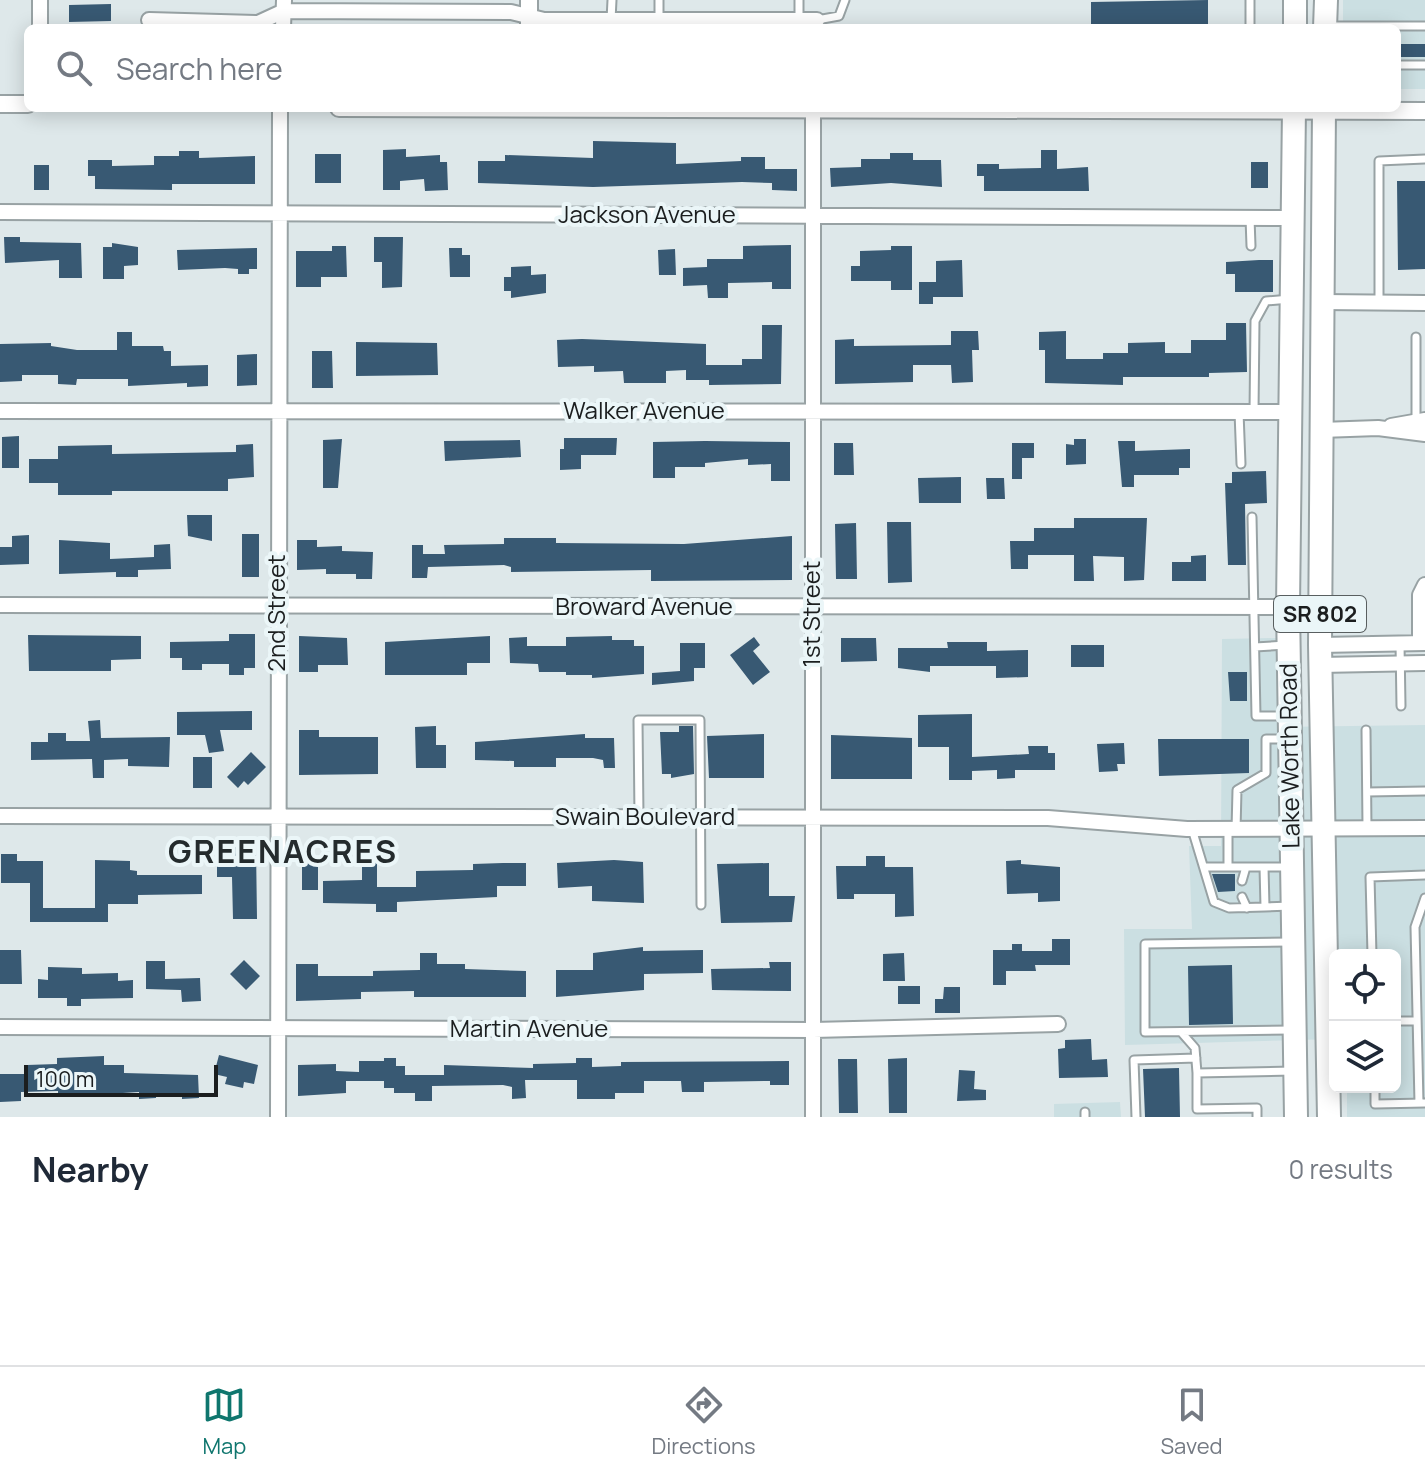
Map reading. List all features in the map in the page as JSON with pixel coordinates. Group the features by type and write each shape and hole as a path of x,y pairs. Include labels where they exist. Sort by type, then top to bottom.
{"main road":[{"path":"1295,0 1295,24"},
{"path":"1326,0 1326,24"},
{"name":"Lake Worth Road","path":"1294,112 1288,645 1296,1117"},
{"name":"Lake Worth Road","path":"1324,112 1320,655 1331,1021"},
{"path":"1289,412 1308,441 1321,480"},
{"name":"Lake Worth Road","path":"1329,1117 1330,1093"}],"street":[{"path":"40,0 40,24"},
{"path":"149,20 258,23 284,6 511,12 611,20 817,20"},
{"path":"0,104 24,104"},
{"path":"1401,111 1425,111"},
{"name":"2nd Street","path":"278,1117 276,817 280,112"},
{"name":"1st Street","path":"813,112 813,1117"},
{"name":"Jackson Avenue","path":"0,212 1294,218"},
{"path":"1322,302 1425,303"},
{"name":"Walker Avenue","path":"0,411 1289,412"},
{"path":"1321,430 1420,427"},
{"path":"1320,655 1422,643 1420,595 1425,585"},
{"name":"Broward Avenue","path":"0,605 1288,607"},
{"path":"1320,655 1425,663"},
{"name":"Swain Boulevard","path":"0,816 1048,818 1192,829 1290,831 1425,828"},
{"name":"Martin Avenue","path":"0,1027 813,1030 1058,1024"}],"lane":[{"path":"611,20 612,0"},
{"path":"659,0 659,20"},
{"path":"799,0 799,20"},
{"path":"817,20 839,16 845,0"},
{"path":"1250,0 1250,24"},
{"path":"1401,26 1425,26"},
{"path":"1401,65 1425,65"},
{"path":"1379,302 1379,161 1425,159"},
{"path":"1250,218 1251,246"},
{"path":"1241,464 1255,321 1266,301 1292,299"},
{"path":"1416,337 1420,427"},
{"path":"1252,517 1256,716 1289,728"},
{"path":"1400,644 1401,706"},
{"path":"1255,647 1288,645"},
{"path":"639,817 638,720 700,720 701,905"},
{"path":"1228,867 1237,790 1266,773 1266,739 1289,728"},
{"path":"1366,730 1367,830"},
{"path":"1367,792 1425,791"},
{"path":"1192,829 1206,867 1214,902 1221,907 1246,901 1265,907 1292,906"},
{"path":"1206,867 1228,867 1245,876 1264,867 1291,867"},
{"path":"1264,867 1265,907"},
{"path":"1372,949 1370,877 1425,875"},
{"path":"1375,1093 1375,1104 1422,1103 1415,927 1425,898"},
{"path":"1415,927 1425,926"},
{"path":"1293,942 1145,944 1145,1032 1294,1030"},
{"path":"1401,1021 1417,1021"},
{"path":"1181,1032 1195,1048 1197,1109 1257,1108 1257,1117"},
{"path":"1136,1117 1134,1060 1196,1058"},
{"path":"1197,1073 1295,1071"}],"shaded area":[{"path":"1343,0 1425,0 1425,89 1401,89 1401,24 1343,24"},
{"path":"1278,638 1278,727 1425,725 1425,1117 1347,1117 1347,1093 1401,1093 1401,949 1329,949 1329,1039 1125,1045 1124,929 1192,929 1189,846 1221,846 1222,639"},
{"path":"1120,1102 1121,1117 1054,1117 1054,1104"}],"building":[{"path":"1208,0 1208,24 1091,24 1091,2"},
{"path":"111,4 111,21 69,22 69,5"},
{"path":"1401,44 1425,44 1425,57 1401,57"},
{"path":"593,141 676,143 676,164 765,157 765,169 797,169 797,191 772,190 772,183 742,182 593,187 478,183 478,161 505,161 505,155 593,158"},
{"path":"406,149 406,157 440,155 440,162 447,162 448,190 425,191 424,179 400,181 400,190 383,190 383,150"},
{"path":"1041,150 1057,150 1057,169 1088,167 1089,191 984,191 984,176 977,176 977,164 999,164 999,169 1041,168"},
{"path":"179,151 199,151 199,158 255,156 255,184 172,184 172,190 95,189 95,176 88,176 88,160 112,160 112,166 154,165 154,156 179,156"},
{"path":"890,153 913,153 913,160 941,160 942,187 891,183 831,187 830,168 861,167 861,159 890,159"},
{"path":"315,154 341,154 341,183 315,183"},
{"path":"1251,162 1268,162 1268,188 1251,188"},
{"path":"34,165 49,165 49,190 34,190"},
{"path":"1397,181 1425,181 1425,269 1398,270"},
{"path":"4,237 20,237 20,242 81,243 82,278 59,278 59,260 5,263"},
{"path":"374,237 403,237 402,287 382,288 382,262 374,262"},
{"path":"112,243 138,247 138,265 124,266 124,279 103,279 103,247 112,247"},
{"path":"791,245 791,289 772,289 772,282 728,283 728,298 708,298 707,285 683,286 683,268 707,267 707,259 743,259 743,246"},
{"path":"332,246 346,246 347,277 321,277 321,287 296,287 296,251 332,251"},
{"path":"891,246 912,246 912,290 891,290 891,281 851,281 851,266 860,266 860,251 891,250"},
{"path":"257,248 257,269 249,269 249,274 238,274 238,269 225,268 178,270 177,250"},
{"path":"449,248 462,248 462,255 470,255 470,277 450,277"},
{"path":"675,249 676,275 659,275 658,250"},
{"path":"962,260 963,297 933,297 933,304 919,304 919,282 936,282 936,261"},
{"path":"1273,260 1273,292 1235,292 1235,274 1226,274 1226,262"},
{"path":"531,266 531,275 546,274 546,293 511,298 511,291 504,291 504,277 511,277 511,267"},
{"path":"1226,323 1246,323 1247,372 1209,373 1209,377 1123,377 1123,385 1045,383 1045,350 1039,350 1039,332 1066,331 1066,359 1103,359 1103,353 1128,353 1128,343 1165,342 1165,353 1191,353 1191,340 1226,340"},
{"path":"762,325 782,325 781,384 709,385 709,380 686,380 686,370 666,371 666,383 624,383 623,371 594,372 594,366 558,367 557,340 582,339 706,344 706,365 742,365 742,359 762,359"},
{"path":"951,331 978,331 979,350 972,350 973,382 952,383 951,365 913,365 913,382 835,384 835,340 854,339 854,346 951,345"},
{"path":"117,332 132,332 132,346 163,346 164,351 171,351 171,366 208,365 208,386 187,387 187,383 128,386 128,379 77,379 76,385 58,384 58,375 22,375 22,381 0,382 0,344 51,343 51,346 77,350 117,350"},
{"path":"356,342 437,343 438,375 356,376"},
{"path":"312,351 332,351 333,388 312,388"},
{"path":"257,354 257,385 237,386 237,355"},
{"path":"19,436 19,468 2,468 2,437"},
{"path":"564,438 617,438 616,455 581,455 581,469 560,470 560,449 564,449"},
{"path":"342,439 338,488 323,488 323,440"},
{"path":"1074,439 1086,439 1086,464 1066,465 1066,444 1074,445"},
{"path":"520,440 521,457 445,461 444,441"},
{"path":"1118,441 1135,441 1135,451 1190,449 1190,468 1179,468 1179,475 1134,475 1134,487 1122,487"},
{"path":"653,442 790,442 790,481 771,481 771,464 748,465 748,459 705,463 705,467 675,467 675,478 653,478"},
{"path":"834,443 853,443 854,475 834,475"},
{"path":"1012,443 1034,443 1034,458 1022,458 1022,479 1012,479"},
{"path":"253,444 254,477 228,479 228,491 112,491 112,495 58,495 58,483 29,483 29,459 58,459 58,446 112,445 112,454 236,452 236,445"},
{"path":"1266,471 1267,503 1245,504 1246,565 1228,565 1225,483 1232,483 1232,472"},
{"path":"961,477 961,503 919,503 918,478"},
{"path":"986,478 1004,478 1005,499 987,499"},
{"path":"187,515 212,515 212,541 188,536"},
{"path":"1074,518 1147,518 1144,580 1124,581 1124,557 1093,556 1094,581 1074,581 1074,555 1028,555 1028,569 1011,569 1010,541 1034,541 1034,528 1074,528"},
{"path":"887,522 911,522 912,582 888,583"},
{"path":"856,523 857,579 836,579 835,524"},
{"path":"242,534 259,534 259,577 242,577"},
{"path":"29,535 29,564 0,565 0,547 12,547 12,536"},
{"path":"792,536 792,580 651,581 651,570 511,572 511,567 504,565 428,567 427,578 412,578 412,545 423,545 423,554 445,554 444,545 504,544 504,538 556,538 556,543 684,544"},
{"path":"59,540 110,543 110,559 154,557 154,545 170,544 171,569 138,570 138,577 116,577 116,572 59,574"},
{"path":"297,540 317,540 317,547 342,546 342,551 373,552 372,579 356,579 356,574 326,574 326,569 297,570"},
{"path":"1206,555 1206,581 1172,581 1172,562 1191,562 1191,556"},
{"path":"229,634 255,634 255,668 244,668 244,675 229,675 229,664 202,664 202,670 182,670 182,658 170,658 170,642 229,641"},
{"path":"28,635 141,636 141,659 111,660 111,671 29,671"},
{"path":"299,636 347,638 348,665 318,665 318,672 299,672"},
{"path":"490,636 490,663 467,663 467,675 385,675 385,642"},
{"path":"612,636 612,640 634,640 634,646 644,646 644,674 592,678 592,675 566,675 566,672 539,672 538,664 510,663 509,638 527,637 527,646 566,646 566,637"},
{"path":"754,637 760,645 753,651 770,672 753,685 730,655"},
{"path":"841,638 876,638 877,661 841,662"},
{"path":"947,642 987,642 987,651 1028,650 1028,677 996,678 996,666 930,666 930,672 898,668 898,648 948,648"},
{"path":"680,643 705,643 705,668 694,668 694,681 652,685 652,673 680,671"},
{"path":"1071,645 1104,645 1104,667 1071,667"},
{"path":"1228,672 1247,672 1247,701 1230,701"},
{"path":"252,711 252,730 220,730 224,751 209,753 205,735 177,735 177,712"},
{"path":"972,714 972,757 1029,754 1028,746 1048,746 1048,753 1055,753 1055,770 1015,770 1015,778 997,779 997,770 972,771 972,780 949,780 949,747 918,747 918,715"},
{"path":"100,720 101,738 170,737 169,767 128,766 128,759 104,760 104,778 93,778 92,759 31,760 31,742 48,742 48,733 66,733 66,741 90,741 88,721"},
{"path":"436,726 436,745 446,745 446,768 416,768 415,727"},
{"path":"679,726 693,726 694,774 671,778 671,774 662,774 660,732 679,732"},
{"path":"299,730 319,730 319,737 378,737 378,774 299,775"},
{"path":"585,734 585,738 614,738 615,768 604,768 603,760 593,758 556,758 556,767 514,767 514,761 475,760 475,742"},
{"path":"764,734 764,778 709,778 707,736"},
{"path":"831,735 912,738 912,779 831,779"},
{"path":"1158,739 1249,739 1249,773 1159,776"},
{"path":"1124,743 1125,764 1117,764 1118,771 1099,772 1097,744"},
{"path":"251,752 266,767 248,785 244,781 238,788 227,777"},
{"path":"193,757 212,757 212,788 193,788"},
{"path":"232,847 256,847 257,919 233,919 232,877 217,877 217,862 232,862"},
{"path":"1,854 17,854 17,861 43,861 43,908 95,908 95,860 130,861 130,870 137,871 137,875 202,875 202,894 138,895 138,904 108,904 108,922 30,922 30,883 1,883"},
{"path":"866,856 885,856 885,867 913,867 914,916 895,917 895,894 854,894 854,899 837,899 836,866 866,866"},
{"path":"362,859 377,859 377,887 416,887 416,871 473,870 473,864 503,863 526,863 526,886 497,886 497,897 397,902 397,912 376,912 376,904 323,903 323,881 362,880"},
{"path":"1021,860 1021,864 1060,867 1060,901 1038,902 1038,893 1007,894 1006,861"},
{"path":"302,862 318,862 318,890 302,890"},
{"path":"643,862 644,903 592,901 592,886 558,888 557,863"},
{"path":"769,863 769,896 795,896 792,922 721,923 717,864"},
{"path":"1212,874 1235,874 1235,891 1218,892"},
{"path":"1052,939 1070,939 1070,965 1035,965 1036,971 1006,971 1006,985 993,985 993,950 1012,950 1012,944 1022,944 1022,951 1052,951"},
{"path":"643,947 643,951 703,950 703,973 644,974 644,990 556,997 556,970 593,970 593,953"},
{"path":"0,950 21,950 22,984 0,984"},
{"path":"420,953 437,953 437,964 465,964 465,969 526,971 526,997 414,997 414,991 361,992 361,999 296,1001 296,964 318,964 318,976 373,976 373,971 420,970"},
{"path":"904,953 905,981 883,981 883,954"},
{"path":"244,960 260,976 246,990 230,974"},
{"path":"146,961 165,961 165,979 200,978 201,1001 182,1002 181,990 146,989"},
{"path":"769,962 791,962 791,991 712,990 711,969 770,968"},
{"path":"1232,965 1233,1024 1189,1025 1188,966"},
{"path":"48,967 82,968 82,974 118,973 118,981 133,980 133,998 81,999 81,1006 67,1006 67,998 38,998 38,979 48,980"},
{"path":"898,986 920,986 920,1004 898,1004"},
{"path":"944,987 960,987 960,1013 935,1013 935,999 943,999"},
{"path":"1091,1039 1092,1060 1107,1059 1108,1077 1059,1078 1058,1049 1065,1048 1065,1040"},
{"path":"219,1055 258,1065 254,1084 244,1082 243,1088 225,1084 227,1077 214,1074"},
{"path":"104,1056 104,1065 124,1065 124,1073 198,1075 199,1098 182,1099 182,1093 156,1093 156,1098 139,1099 139,1092 58,1097 58,1091 21,1092 21,1101 0,1102 0,1074 28,1074 27,1065 57,1064 57,1058"},
{"path":"384,1058 396,1058 396,1066 405,1066 405,1075 444,1075 444,1065 533,1068 533,1064 576,1063 576,1058 592,1058 592,1067 621,1066 621,1062 789,1061 789,1085 770,1085 770,1081 704,1082 704,1092 682,1092 681,1081 644,1081 644,1093 615,1093 615,1099 577,1099 577,1080 525,1080 526,1098 512,1099 512,1087 503,1085 432,1086 432,1101 415,1101 415,1093 394,1093 394,1088 384,1088 384,1081 346,1081 346,1093 298,1096 298,1065 336,1064 336,1071 359,1072 359,1061 384,1061"},
{"path":"907,1058 907,1113 889,1113 888,1059"},
{"path":"838,1059 857,1059 858,1113 839,1113"},
{"path":"1179,1068 1180,1117 1145,1117 1143,1069"},
{"path":"959,1070 975,1071 974,1089 986,1090 986,1100 957,1101"}],"district":[{"name":"GREENACRES","path":"283,852"}]}
